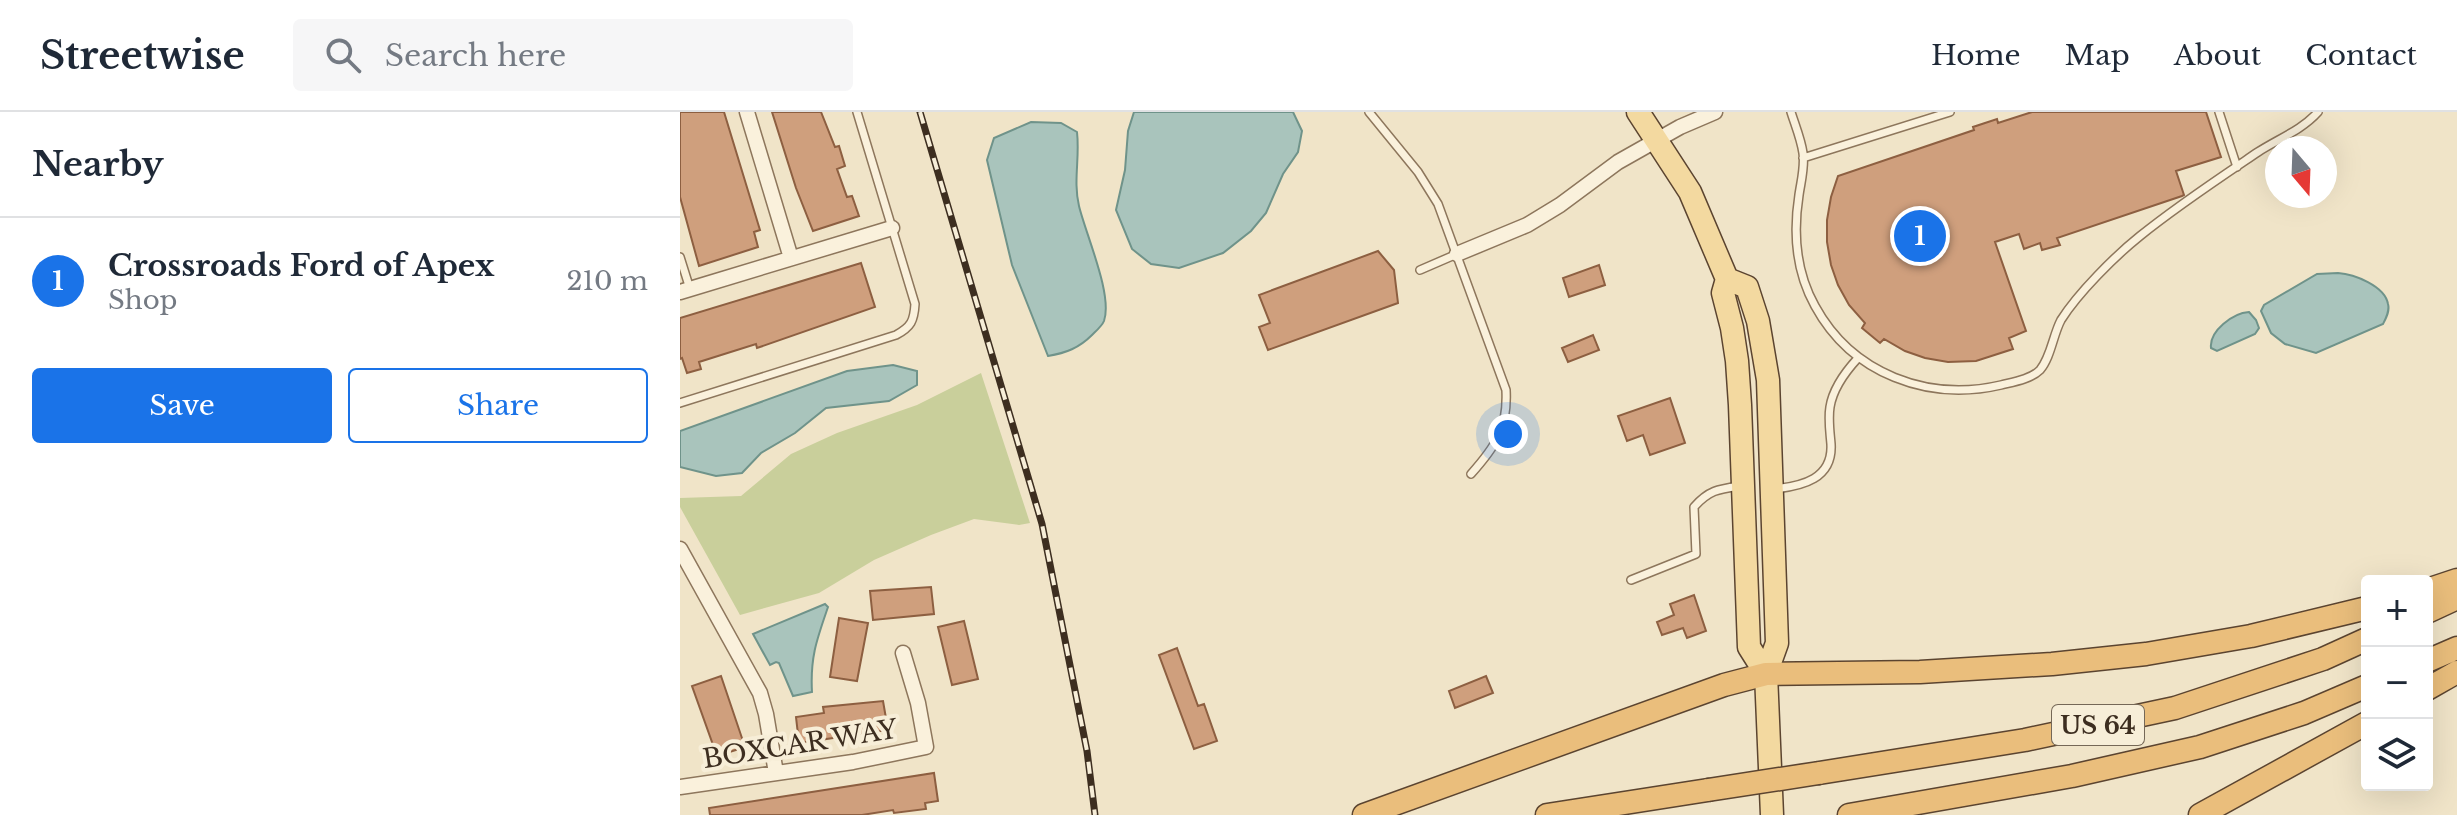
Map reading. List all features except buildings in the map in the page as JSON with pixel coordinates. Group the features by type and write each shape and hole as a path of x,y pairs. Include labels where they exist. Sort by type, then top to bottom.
{"highway":[{"path":"2433,588 2457,580"},
{"path":"2433,609 2457,598"},
{"path":"1364,815 1724,685 1766,674 1920,672 2130,656 2251,636 2361,609"},
{"name":"US 64","path":"1547,815 2025,740 2175,708 2323,659 2361,642"},
{"path":"2433,658 2457,648"},
{"path":"2433,686 2457,672"},
{"name":"US 64","path":"1849,815 2072,776 2200,747 2304,713 2361,689"},
{"path":"2200,815 2361,726"}],"main road":[{"path":"1638,112 1690,192 1727,279 1723,293 1737,361 1749,647 1766,674"},
{"path":"1727,279 1747,287 1762,343 1769,392 1777,643 1766,674 1772,815"},
{"path":"1737,361 1754,408 1758,478 1761,484 1773,490"}],"street":[{"path":"747,112 791,258"},
{"path":"1457,254 1527,225 1618,162 1657,139 1715,112"},
{"path":"685,290 892,228"},
{"path":"680,549 760,693 776,773"},
{"name":"BOXCAR WAY","path":"680,787 853,762 926,747 918,703 903,653"}],"lane":[{"path":"680,403 896,335 907,329 914,320 915,304 857,112"},
{"path":"1369,112 1432,193 1506,390 1507,412 1496,444 1471,474"},
{"path":"1791,112 1803,158 1796,244 1815,307 1838,339 1858,358 1891,378 1924,388 1945,390 1993,387 2032,376 2043,365 2053,337 2071,306 2107,267 2154,225 2318,112"},
{"path":"1803,158 1950,112"},
{"path":"2219,112 2237,167"},
{"path":"1420,270 1457,254"},
{"path":"680,257 685,290"},
{"path":"1773,490 1810,482 1824,470 1831,455 1829,420 1834,394 1848,368 1858,358"},
{"path":"1631,580 1696,554 1694,507 1704,495 1742,485"}],"green space":[{"path":"981,373 1030,523 1019,525 974,519 874,560 819,593 740,615 680,507 680,498 741,496 791,454 837,433 917,405"}],"water":[{"path":"1134,112 1293,112 1302,131 1298,152 1283,174 1266,213 1251,231 1223,253 1179,268 1151,264 1132,249 1116,210 1125,170 1128,131"},
{"path":"1031,122 1061,123 1077,132 1077,197 1105,296 1104,321 1099,328 1077,347 1048,356 1012,265 987,160 994,138"},
{"path":"2338,273 2360,279 2381,292 2388,307 2383,324 2316,353 2285,344 2271,333 2261,311 2264,305 2317,274"},
{"path":"2249,312 2259,328 2255,334 2217,351 2211,348 2214,335 2223,324"},
{"path":"893,365 917,371 917,385 889,401 826,408 795,433 761,453 742,473 716,476 680,467 680,431 847,371"},
{"path":"825,604 828,607 813,658 812,692 793,696 779,663 770,665 753,634"}],"railway":[{"path":"920,112 1042,524 1087,751 1095,815"}],"place":[{"name":"Crossroads Ford of Apex","path":"1920,236"}]}
